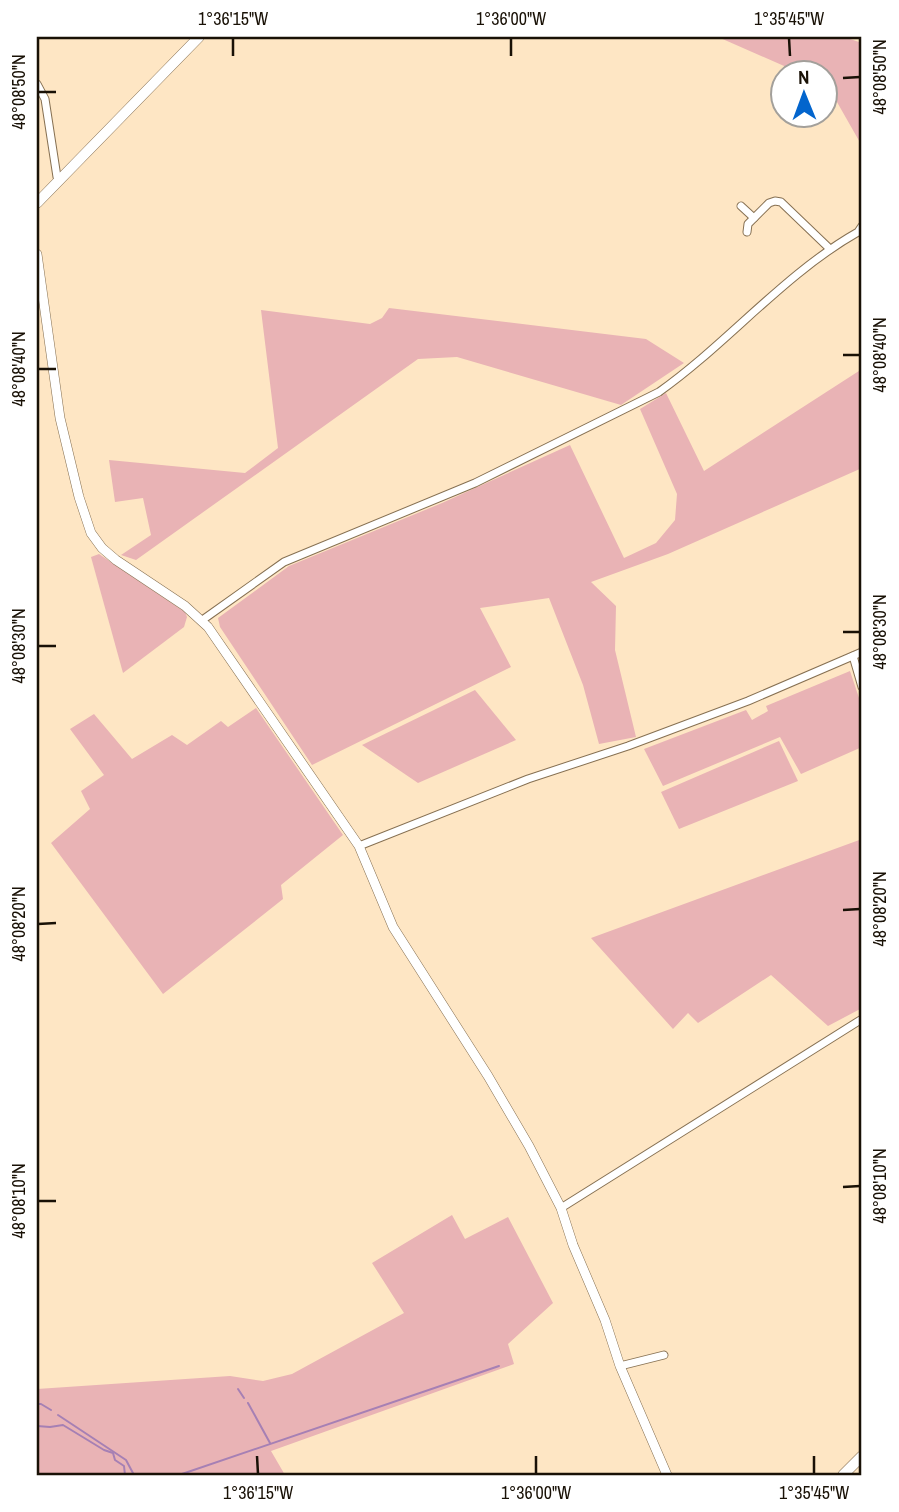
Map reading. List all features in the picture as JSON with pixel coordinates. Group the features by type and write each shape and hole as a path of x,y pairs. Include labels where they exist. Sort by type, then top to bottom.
{"main road":[{"path":"39,205 199,37"},
{"path":"843,1475 862,1456"}],"street":[{"path":"37,84 46,99 57,177 64,179"},
{"path":"747,232 748,224 772,201 781,202 830,249"},
{"path":"741,206 754,218"},
{"path":"201,621 284,562 475,483 659,392 683,375 803,270 858,232 862,226"},
{"path":"37,254 60,418 79,498 91,533 102,548 116,560 185,606 221,644 359,846 393,927 510,1112 561,1208 620,1366 667,1475"},
{"path":"359,846 528,779 628,747 748,701 862,652"},
{"path":"853,656 862,687"},
{"path":"561,1208 862,1019"},
{"path":"620,1366 664,1355"}],"shaded area":[{"path":"718,37 844,37 862,43 862,146 839,106 839,60 770,60"},
{"path":"389,308 646,339 684,363 621,405 457,357 418,359 136,560 121,555 151,535 143,498 115,502 109,460 245,473 278,448 261,310 370,324 382,318"},
{"path":"862,369 862,468 668,554 591,582 616,606 615,650 636,737 599,744 583,685 549,598 480,608 511,667 312,765 220,627 218,618 289,566 442,503 570,445 624,558 656,543 675,520 677,494 640,409 666,393 704,471"},
{"path":"99,554 185,612 187,617 184,627 123,673 91,557"},
{"path":"850,671 862,707 862,747 801,774 780,737 663,786 644,749 746,710 752,720 768,711 766,706"},
{"path":"475,690 516,740 418,783 362,745"},
{"path":"256,708 343,835 281,885 283,899 163,994 51,843 90,809 81,791 104,775 70,729 94,714 132,759 172,735 187,745 221,721 228,727"},
{"path":"779,741 798,781 679,829 661,792"},
{"path":"862,839 862,1008 828,1026 771,975 698,1023 688,1013 673,1029 591,938"},
{"path":"452,1215 465,1239 508,1217 553,1303 508,1344 514,1364 271,1451 285,1475 37,1475 37,1389 230,1376 263,1381 292,1374 404,1313 372,1263"}],"waterway":[{"path":"179,1475 499,1366"},
{"path":"238,1389 244,1398"},
{"path":"248,1403 270,1443"},
{"path":"37,1404 51,1410"},
{"path":"58,1415 126,1460 134,1475"},
{"path":"37,1426 63,1425 113,1453 115,1460 124,1466 125,1475"}]}
